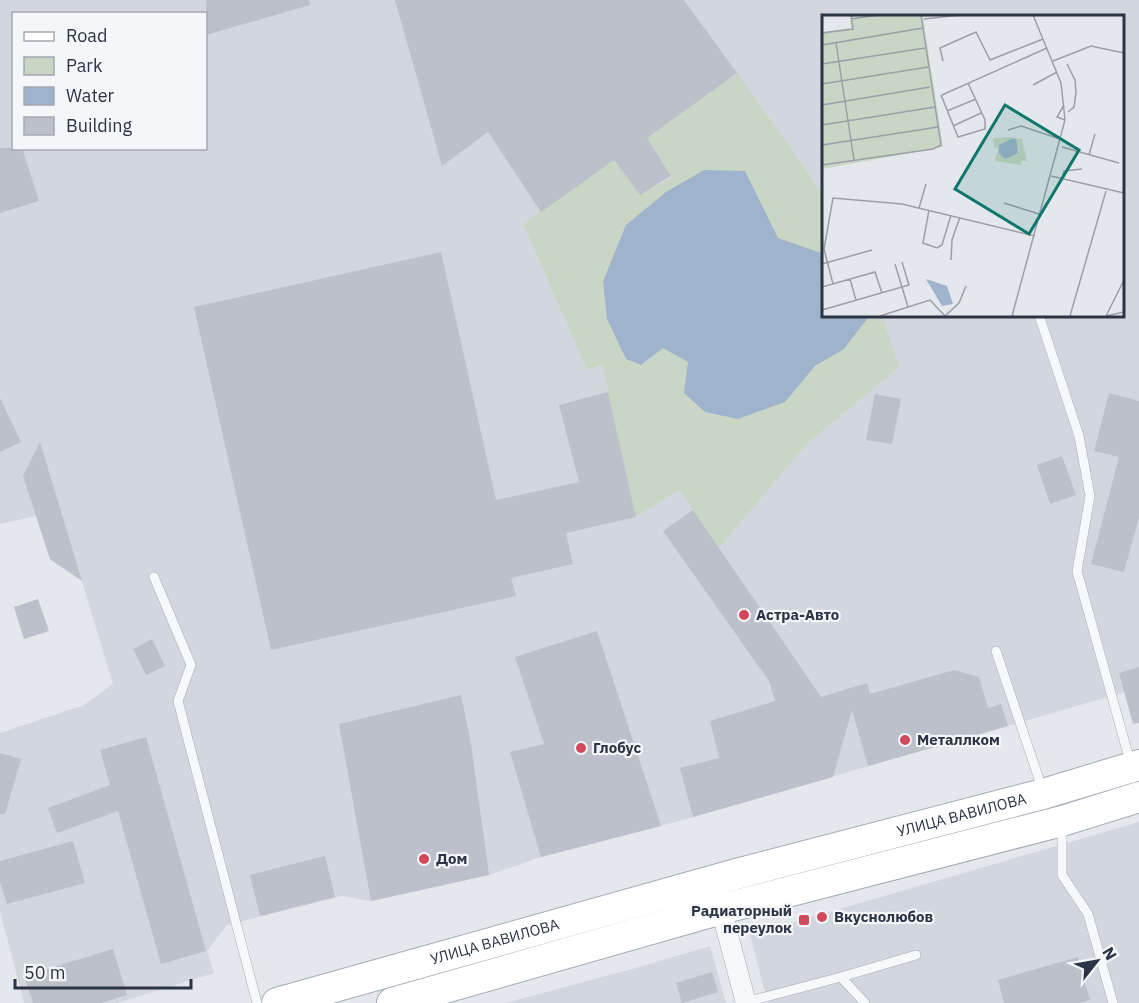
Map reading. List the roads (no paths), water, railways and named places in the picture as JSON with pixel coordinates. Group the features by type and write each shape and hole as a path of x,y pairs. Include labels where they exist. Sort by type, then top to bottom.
{"main road":[{"name":"УЛИЦА ВАВИЛОВА","path":"277,1003 713,880 1044,794 1135,766"},
{"name":"УЛИЦА ВАВИЛОВА","path":"392,1003 721,909 1062,821 1139,796"}],"street":[{"path":"713,880 746,1003"}],"lane":[{"path":"1039,316 1079,436 1090,496 1077,571 1135,766"},
{"path":"154,578 191,665 178,700 257,1003"},
{"path":"996,651 1044,794"},
{"path":"1062,821 1062,875 1088,914 1113,1003"},
{"path":"746,1003 916,955"},
{"path":"841,977 866,1003"}],"water":[{"path":"704,170 745,171 778,238 822,253 822,316 869,316 844,349 815,366 785,402 738,419 705,412 684,393 688,362 663,348 641,365 626,359 607,319 603,281 626,225 666,192"}],"place":[{"name":"Астра-Авто","path":"744,615"},
{"name":"Металлком","path":"905,740"},
{"name":"Глобус","path":"581,748"},
{"name":"Дом","path":"424,859"},
{"name":"Вкуснолюбов","path":"822,917"},
{"name":"Радиаторный переулок","path":"804,920"}]}
